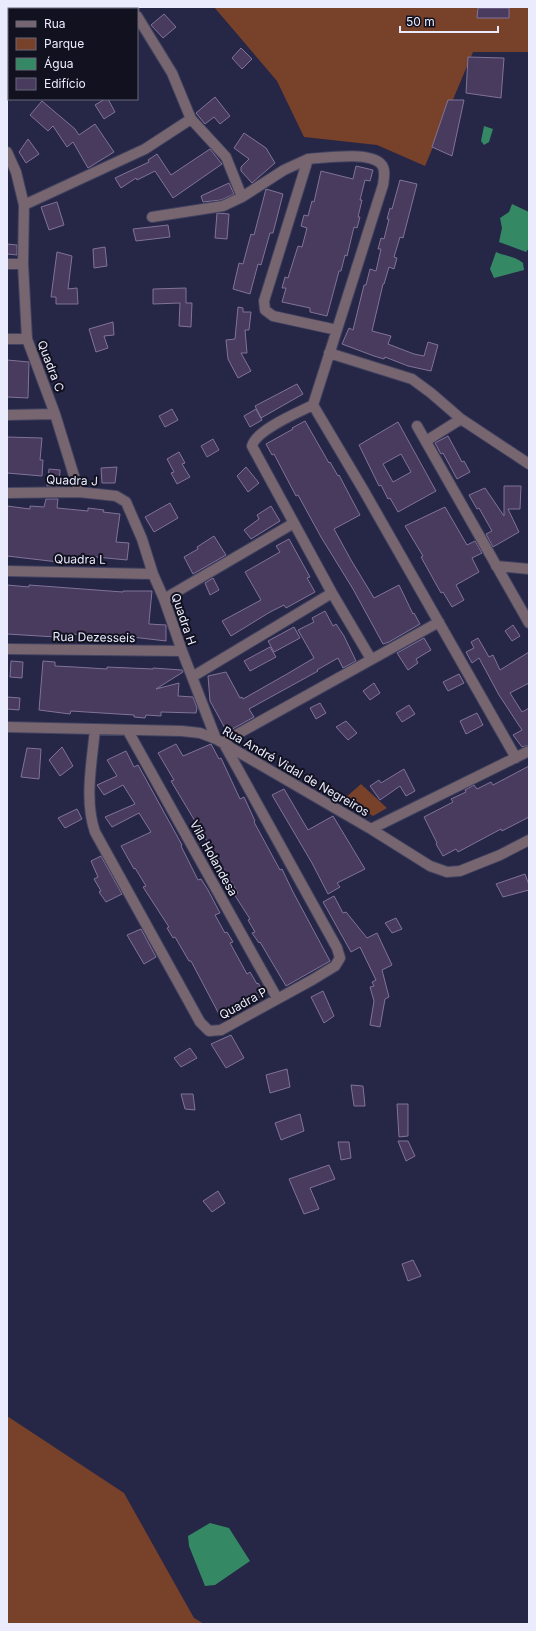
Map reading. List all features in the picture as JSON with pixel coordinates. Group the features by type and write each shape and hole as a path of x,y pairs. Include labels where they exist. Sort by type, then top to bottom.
{"street":[{"path":"138,18 172,73 190,119 226,157 242,197"},
{"path":"24,205 145,149 190,119"},
{"name":"Quadra C","path":"7,152 16,172 24,205 23,264 27,339 55,414 79,492"},
{"path":"152,217 223,206 242,197 284,170 308,159 337,157 371,158 381,164 384,169 383,185 312,404 262,433 253,442 252,446 332,593 371,659"},
{"path":"308,159 268,283 264,306 265,310 273,316 337,330"},
{"path":"7,264 23,264"},
{"path":"7,339 27,339"},
{"path":"329,353 412,379 432,393 461,419 529,464"},
{"path":"312,404 364,491 516,758"},
{"path":"7,415 55,414"},
{"path":"426,440 461,419"},
{"path":"416,426 426,440 529,623"},
{"name":"Quadra J","path":"7,493 79,492 116,496 126,502 130,508"},
{"name":"Quadra H","path":"130,508 192,678 220,740"},
{"path":"164,599 294,523"},
{"path":"496,566 529,569"},
{"name":"Quadra L","path":"7,571 153,574"},
{"path":"192,678 332,593"},
{"path":"220,740 439,622"},
{"name":"Rua Dezesseis","path":"7,649 182,651"},
{"name":"Rua André Vidal de Negreiros","path":"7,727 128,731 182,731 200,734 220,740 371,829 430,866 447,872 460,871 500,855 529,840"},
{"name":"Quadra P","path":"95,729 90,802 91,820 95,832 200,1022 209,1031 220,1030 278,998 335,966 340,958 220,740"},
{"name":"Vila Holandesa","path":"128,731 278,998"},
{"path":"371,829 529,751"}],"green space":[{"path":"214,7 529,7 529,52 473,52 425,166 377,145 304,137 277,81"},
{"path":"361,784 387,808 373,816 345,798"},
{"path":"7,1416 124,1493 194,1618 204,1624 7,1624"}],"water":[{"path":"484,126 493,129 489,142 484,145 481,141"},
{"path":"512,204 529,212 529,248 526,252 499,242 502,228 500,218 509,212"},
{"path":"496,252 520,261 523,263 524,270 494,278 490,269"},
{"path":"210,1523 229,1528 250,1561 215,1585 205,1586 189,1546 188,1536"}],"building":[{"path":"478,8 509,8 509,18 477,18"},
{"path":"164,14 176,27 163,38 151,25"},
{"path":"241,48 252,59 242,69 232,58"},
{"path":"468,57 504,58 501,98 466,93"},
{"path":"215,97 230,116 220,124 214,117 205,124 196,113"},
{"path":"103,100 109,100 115,112 104,119 95,105"},
{"path":"448,100 464,100 452,156 432,147"},
{"path":"42,101 75,129 79,135 95,124 114,152 88,168 73,142 67,147 53,126 48,131 30,115"},
{"path":"244,133 266,148 275,163 252,183 241,171 241,167 249,159 234,148"},
{"path":"28,139 39,154 26,163 19,152"},
{"path":"210,149 222,164 173,198 155,171 137,180 136,178 121,188 115,178 149,162 148,160 157,154 171,175"},
{"path":"356,166 373,170 370,181 365,180 360,200 362,200 357,228 354,227 347,256 345,255 341,271 339,271 327,316 310,312 310,308 282,302 286,288 282,288 285,277 288,278 298,246 302,247 307,228 301,226 304,215 308,216 312,201 314,202 321,171 353,179"},
{"path":"400,180 417,184 403,238 400,237 394,257 397,258 394,269 389,267 383,284 372,331 391,336 388,344 414,354 424,356 428,342 438,345 431,371 408,366 385,357 384,359 374,356 342,344 349,328 353,330 364,285 366,285 370,269 376,271 381,249 378,249 381,238 384,239 389,219 387,219 390,208 392,209"},
{"path":"229,183 234,194 221,200 203,202 201,196"},
{"path":"266,189 283,194 273,233 270,233 261,265 258,264 250,294 233,289 239,263 243,264 251,234 254,235"},
{"path":"57,202 64,225 49,230 41,207"},
{"path":"217,213 229,214 227,239 215,238"},
{"path":"168,225 170,237 136,241 133,229"},
{"path":"7,244 17,245 17,255 7,254"},
{"path":"105,247 107,266 94,268 93,249"},
{"path":"57,252 72,256 68,289 77,288 78,304 56,304 56,297 51,297"},
{"path":"186,288 186,303 192,303 191,327 179,326 180,303 153,304 153,289"},
{"path":"238,307 243,308 243,312 251,312 249,330 245,330 247,353 241,353 251,371 238,378 228,359 226,340 235,339"},
{"path":"113,322 114,335 104,336 108,348 96,352 89,329"},
{"path":"7,360 29,362 28,398 7,397"},
{"path":"297,384 303,394 261,418 255,406"},
{"path":"172,409 178,420 165,427 159,416"},
{"path":"256,409 262,420 250,427 244,416"},
{"path":"305,421 329,463 330,462 338,476 339,475 360,515 334,529 351,560 374,598 399,585 413,614 414,613 420,624 389,642 383,644 353,589 321,537 298,495 296,496 274,454 272,455 266,444"},
{"path":"398,422 436,491 398,512 390,498 388,499 381,485 379,486 359,445","holes":["401,454 411,472 393,482 383,464"]},
{"path":"448,436 462,462 464,461 470,472 457,479 443,453 441,454 435,443"},
{"path":"7,437 42,438 40,460 43,460 42,476 7,473"},
{"path":"213,439 219,450 207,457 201,446"},
{"path":"179,452 185,463 182,464 190,477 177,484 171,473 174,472 167,459"},
{"path":"117,467 115,483 102,483 101,468"},
{"path":"246,467 259,483 248,492 237,476"},
{"path":"49,469 60,470 59,486 47,486"},
{"path":"504,486 521,486 520,509 508,509 519,532 493,547 486,534 492,531 479,508 477,509 469,495 485,488 504,516"},
{"path":"46,499 58,499 57,508 88,511 88,508 120,514 116,542 129,543 127,560 86,556 86,560 67,558 67,563 7,556 7,506 30,509 30,506 44,507"},
{"path":"170,503 178,518 154,532 145,517"},
{"path":"271,506 280,521 251,539 244,530 259,519 257,515"},
{"path":"445,507 467,545 475,541 482,553 472,558 479,572 456,585 464,600 452,607 443,592 441,593 421,557 423,556 405,526"},
{"path":"214,536 226,555 193,574 184,557 198,549 197,547"},
{"path":"289,539 310,577 307,578 315,592 286,608 284,605 270,612 231,636 222,621 261,600 245,572 280,552 276,546"},
{"path":"213,578 219,590 210,595 205,583"},
{"path":"7,585 29,587 29,585 123,592 152,591 149,624 166,625 166,641 118,636 118,638 72,634 72,638 7,634"},
{"path":"325,611 333,626 336,624 344,636 356,661 343,668 338,658 317,670 318,671 249,709 254,717 227,732 210,701 208,676 226,672 240,698 242,697 243,699 314,658 298,630 314,622 312,618"},
{"path":"513,625 520,636 512,641 505,631"},
{"path":"294,627 300,638 274,652 268,641"},
{"path":"424,638 431,650 416,659 418,663 408,670 397,653"},
{"path":"478,638 489,657 493,655 500,670 529,652 529,683 510,693 522,712 529,708 529,745 522,747 513,735 522,730 499,695 479,658 472,663 466,652 474,648 471,642"},
{"path":"270,647 276,657 250,671 244,661"},
{"path":"11,661 23,662 22,678 10,677"},
{"path":"43,661 55,662 55,666 107,669 107,667 182,670 183,672 156,689 179,683 178,696 193,697 197,708 196,713 161,712 161,716 146,715 145,718 134,717 134,715 71,711 70,714 39,710"},
{"path":"459,674 464,683 448,691 443,682"},
{"path":"374,683 380,693 370,700 363,691"},
{"path":"7,697 20,698 19,710 7,709"},
{"path":"320,703 326,713 316,719 310,708"},
{"path":"409,705 415,714 402,722 396,713"},
{"path":"477,713 483,725 466,734 460,721"},
{"path":"346,721 357,733 348,740 336,727"},
{"path":"176,744 183,756 211,744 219,759 221,758 240,799 244,797 255,821 254,822 280,870 282,869 330,961 286,986 260,942 259,943 252,933 255,932 248,920 250,919 234,894 238,893 171,781 174,780 158,753"},
{"path":"62,747 73,766 60,776 49,760"},
{"path":"27,748 41,749 39,779 21,777"},
{"path":"126,751 134,767 138,765 182,845 181,846 198,880 201,879 208,890 220,913 215,915 225,933 227,932 233,942 230,943 247,974 250,972 265,994 246,1004 245,1002 220,1016 191,961 189,961 175,937 173,938 167,928 169,927 143,887 146,886 121,846 151,832 139,813 112,827 105,817 135,804 123,785 104,795 97,785 117,776 107,760"},
{"path":"529,766 529,817 502,831 501,829 458,852 456,849 443,856 424,817 453,802 451,799 466,792 465,790 474,785 477,789 491,782 493,785"},
{"path":"404,769 415,791 406,796 400,786 380,800 370,786 379,780 381,783"},
{"path":"284,789 308,830 333,816 365,869 337,883 340,887 328,894 312,863 272,795"},
{"path":"77,809 82,819 65,828 58,818"},
{"path":"101,856 122,894 106,902 99,892 101,891 94,879 98,877 91,861"},
{"path":"525,874 529,885 529,890 503,897 496,884"},
{"path":"334,896 343,913 346,912 367,938 377,933 392,965 382,970 389,997 385,999 380,1027 370,1025 374,1001 370,987 374,986 372,982 376,980 360,947 351,952 323,902"},
{"path":"396,918 402,929 392,933 385,923"},
{"path":"141,929 156,957 144,964 127,935"},
{"path":"323,991 334,1016 324,1023 311,997"},
{"path":"231,1035 244,1058 226,1068 211,1044"},
{"path":"190,1048 197,1058 181,1067 174,1058"},
{"path":"287,1069 290,1087 270,1093 266,1075"},
{"path":"351,1085 363,1086 365,1106 354,1106"},
{"path":"181,1094 193,1094 195,1110 185,1109"},
{"path":"397,1104 408,1104 408,1136 399,1137"},
{"path":"300,1114 304,1131 281,1140 275,1123"},
{"path":"398,1141 408,1141 415,1156 406,1161"},
{"path":"338,1142 349,1142 351,1158 341,1160"},
{"path":"329,1165 335,1179 310,1188 319,1209 304,1214 289,1179"},
{"path":"218,1191 225,1203 212,1212 203,1201"},
{"path":"413,1260 421,1276 408,1281 402,1264"}]}
